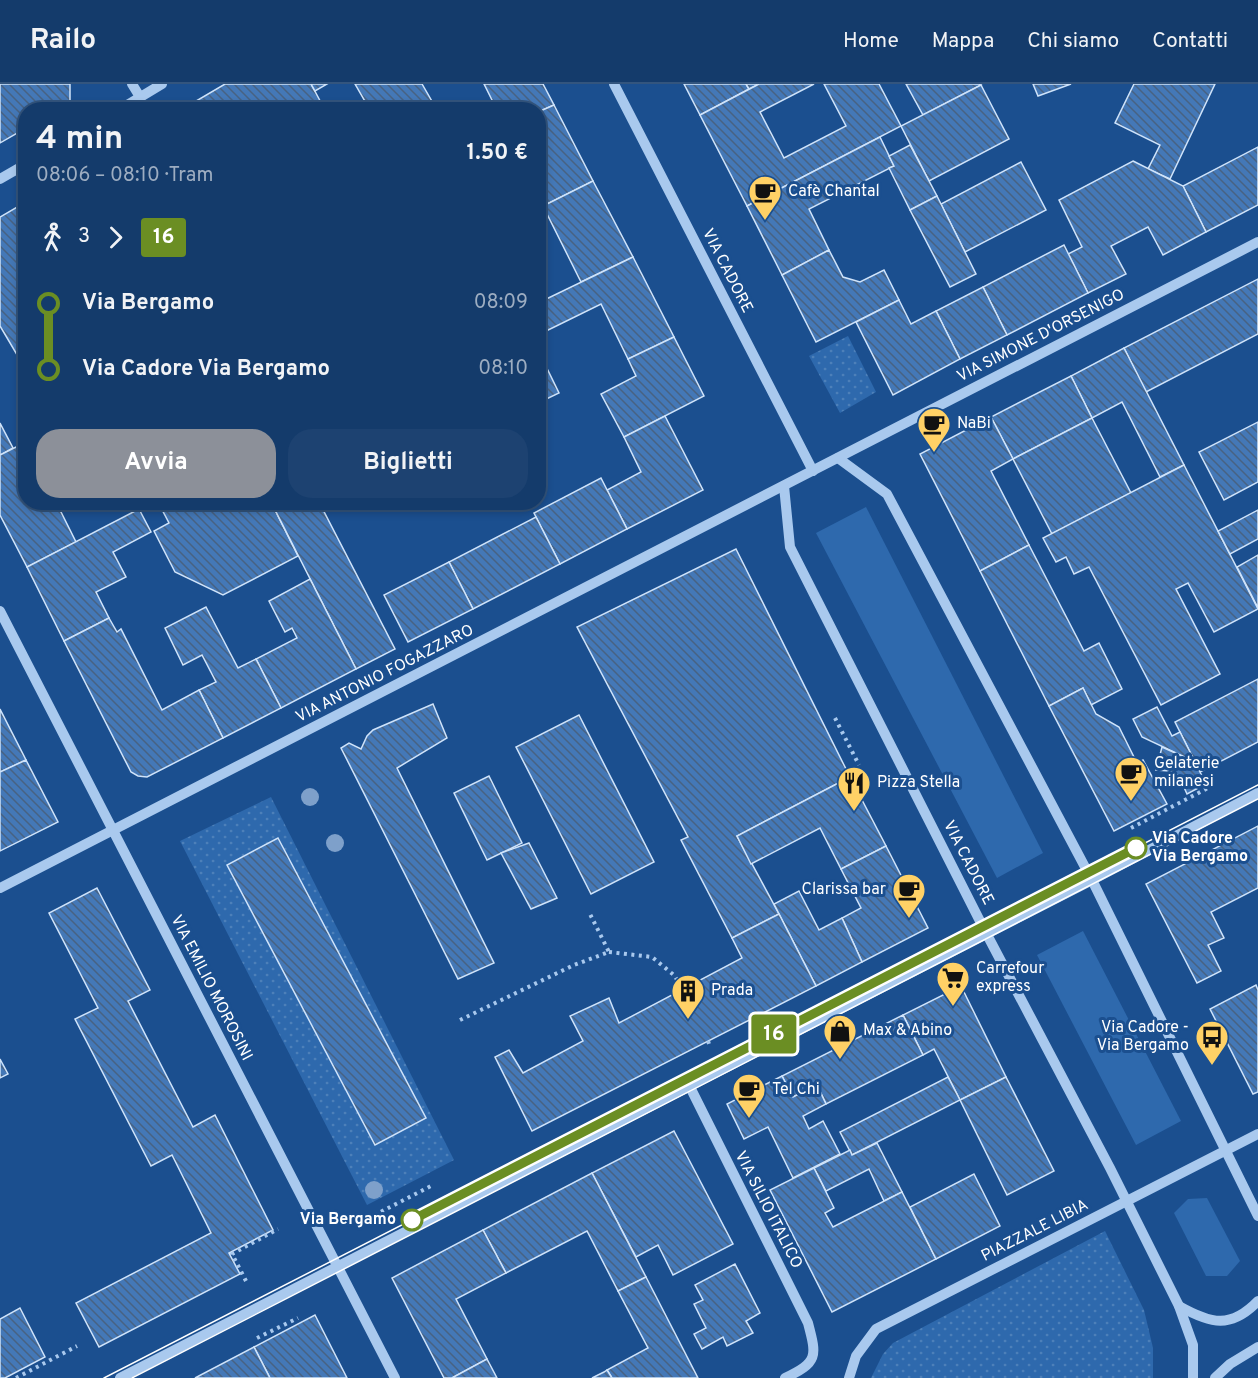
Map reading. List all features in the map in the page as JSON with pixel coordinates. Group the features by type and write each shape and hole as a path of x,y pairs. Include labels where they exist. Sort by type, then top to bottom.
{"street":[{"path":"132,84 140,97"},
{"path":"132,102 162,84"},
{"name":"VIA CADORE","path":"614,84 813,471"},
{"path":"0,178 18,168"},
{"name":"VIA SIMONE D'ORSENIGO","path":"838,458 1258,242"},
{"path":"784,486 838,458 887,494 1092,880 1258,1216"},
{"name":"VIA CADORE","path":"784,486 790,547 1179,1306 1193,1345 1193,1378"},
{"name":"VIA ANTONIO FOGAZZARO","path":"0,888 784,486"},
{"name":"VIA EMILIO MOROSINI","path":"0,611 394,1378"},
{"path":"120,1378 1258,793"},
{"name":"VIA SILIO ITALICO","path":"689,1085 808,1323 815,1349 812,1360 806,1367 785,1378"},
{"name":"PIAZZALE LIBIA","path":"849,1378 856,1356 876,1329 1258,1134"},
{"path":"1179,1306 1196,1316 1220,1321 1232,1320 1243,1315 1258,1301"},
{"path":"1215,1378 1258,1347"}],"path":[{"path":"835,718 859,765"},
{"path":"1131,828 1208,788"},
{"path":"590,914 609,951"},
{"path":"460,1020 574,965 609,951 652,957 675,976 682,990"},
{"path":"361,1222 431,1186"},
{"path":"246,1281 232,1254 278,1229"},
{"path":"257,1338 298,1318"},
{"path":"16,1378 77,1346"}],"shaded area":[{"path":"848,336 876,392 840,413 809,356"},
{"path":"866,507 1043,853 997,878 816,533"},
{"path":"271,797 454,1160 367,1205 180,841"},
{"path":"1083,931 1181,1121 1136,1145 1037,955"},
{"path":"1207,1198 1240,1261 1227,1276 1206,1276 1174,1213 1188,1199"},
{"path":"1105,1231 1144,1310 1153,1348 1153,1378 871,1378 883,1354 893,1343"}],"building":[{"path":"0,84 70,84 70,102 18,102 18,133 0,143"},
{"path":"225,84 311,84 321,102 194,102"},
{"path":"311,84 327,84 315,91"},
{"path":"355,84 422,84 432,102 365,102"},
{"path":"484,84 543,84 554,105 546,108 546,102 493,102"},
{"path":"684,84 746,84 749,89 700,115"},
{"path":"746,84 759,84 749,89"},
{"path":"759,84 814,84 760,112 784,158 846,126 824,84 879,84 901,126 747,206 700,115"},
{"path":"906,84 979,84 981,85 923,115"},
{"path":"1033,84 1071,84 1038,96"},
{"path":"1134,84 1215,84 1170,179 1148,169 1160,145 1115,123"},
{"path":"981,85 1009,139 929,181 901,126"},
{"path":"554,105 593,181 546,204 546,108"},
{"path":"880,137 894,166 809,209 829,250 782,275 747,206"},
{"path":"910,145 937,196 910,210 889,168 894,166 889,156"},
{"path":"1258,147 1258,205 1206,232 1183,186"},
{"path":"1133,161 1183,186 1206,232 1163,255 1148,227 1111,246 1126,274 1088,293 1068,254 1082,247 1059,200"},
{"path":"1021,162 1046,210 965,252 941,204"},
{"path":"593,181 633,257 581,282 546,212 546,204"},
{"path":"937,196 976,274 950,287 910,210"},
{"path":"18,206 18,356 0,326 0,217"},
{"path":"1064,245 1088,293 1007,335 983,287"},
{"path":"829,250 843,277 860,282 884,270 899,300 816,342 782,275"},
{"path":"633,257 674,337 628,359 601,304 546,331 546,299"},
{"path":"1258,279 1258,334 1146,392 1124,348"},
{"path":"983,287 1007,335 960,359 936,311"},
{"path":"899,300 911,324 936,311 960,359 893,395 856,322"},
{"path":"674,337 704,396 624,437 601,394 636,376 628,359"},
{"path":"1124,348 1184,465 1160,477 1122,402 1092,418 1071,376"},
{"path":"546,366 559,393 546,399"},
{"path":"1071,376 1092,418 1013,459 991,417"},
{"path":"665,416 703,490 627,529 607,490 641,472 624,437"},
{"path":"991,417 1013,459 991,471 1029,545 980,571 920,454"},
{"path":"1092,418 1131,493 1052,534 1013,459"},
{"path":"1258,422 1258,482 1224,500 1199,452"},
{"path":"0,423 13,448 0,455"},
{"path":"18,446 18,510 60,510 76,542 27,567 0,515 0,455"},
{"path":"1184,465 1258,609 1214,632 1188,583 1176,589 1220,674 1161,705 1089,567 1074,574 1066,557 1056,562 1043,538"},
{"path":"601,478 627,529 560,564 534,513 546,510 546,507"},
{"path":"137,510 140,510 151,532 113,552 126,577 96,592 109,618 64,641 27,567"},
{"path":"162,510 275,510 298,556 223,595 175,572 154,531 169,523"},
{"path":"275,510 323,510 395,649 356,669"},
{"path":"1258,510 1258,539 1230,554 1218,531"},
{"path":"536,517 560,564 473,609 449,562"},
{"path":"1029,545 1084,651 1099,643 1122,689 1091,705 1083,688 1049,706 980,571"},
{"path":"736,549 850,777 737,836 779,914 732,938 681,840 688,837 577,627"},
{"path":"1258,555 1258,608 1237,567"},
{"path":"449,562 473,609 408,642 384,595"},
{"path":"310,579 356,669 281,708 256,659 297,638 292,628 285,632 269,601"},
{"path":"206,607 238,668 256,659 281,708 223,738 199,690 216,682 202,655 183,665 165,628"},
{"path":"109,618 117,632 121,629 162,710 199,690 223,738 147,777 131,772 64,641"},
{"path":"1258,679 1258,742 1200,772 1175,722"},
{"path":"1083,688 1096,714 1119,727 1137,763 1143,760 1167,804 1114,831 1049,706"},
{"path":"433,704 447,738 397,768 494,963 458,979 341,748 349,743 361,749 367,736 373,730"},
{"path":"1157,707 1172,736 1180,732 1195,762 1142,737 1133,719"},
{"path":"0,709 26,760 0,772"},
{"path":"579,715 654,862 591,894 516,747"},
{"path":"1162,747 1195,762 1206,784 1187,794 1179,776 1170,771 1156,770"},
{"path":"26,760 58,822 0,851 0,772"},
{"path":"489,776 522,843 487,860 454,793"},
{"path":"850,777 886,846 841,869 820,828 751,864 737,836"},
{"path":"1258,826 1258,888 1211,912 1224,938 1208,945 1221,971 1197,983 1146,884"},
{"path":"278,838 426,1118 375,1145 227,865"},
{"path":"529,843 557,898 531,909 501,853"},
{"path":"886,846 928,928 862,962 842,918 861,908 841,869"},
{"path":"97,888 150,990 128,1001 193,1127 215,1115 273,1230 229,1253 240,1274 99,1347 76,1303 211,1233 172,1155 151,1166 75,1019 98,1008 49,913"},
{"path":"799,891 819,930 842,918 862,962 816,986 774,904"},
{"name":"Prada","path":"779,914 816,986 532,1131 495,1057 509,1050 523,1073 583,1041 570,1016 609,998 619,1023 742,958 732,938"},
{"path":"1256,985 1258,990 1258,1092 1253,1094 1210,1009"},
{"path":"961,986 1006,1077 960,1100 934,1049 923,1055 903,1015"},
{"path":"903,1015 923,1055 826,1104 817,1085 793,1097 782,1076"},
{"path":"0,1059 8,1074 0,1078"},
{"path":"782,1076 793,1097 817,1085 826,1104 803,1116 809,1129 823,1121 840,1154 793,1178 768,1127 744,1139 727,1104"},
{"path":"948,1077 960,1100 852,1155 840,1132"},
{"path":"1006,1077 1054,1171 1007,1195 960,1100"},
{"path":"674,1131 733,1244 673,1275 658,1245 636,1257 592,1173"},
{"path":"877,1143 902,1192 884,1201 869,1169 826,1191 814,1168 850,1150 852,1155"},
{"path":"814,1168 834,1208 825,1213 833,1227 902,1192 936,1259 832,1312 770,1190"},
{"path":"592,1173 646,1277 618,1291 587,1231 506,1273 483,1230"},
{"path":"974,1174 1000,1226 936,1259 910,1207"},
{"path":"483,1230 506,1273 456,1299 487,1359 452,1378 444,1378 392,1278"},
{"path":"735,1264 760,1313 746,1321 753,1333 727,1346 723,1337 702,1349 694,1334 706,1328 694,1304 703,1300 695,1285"},
{"path":"646,1277 698,1378 612,1378 607,1370 648,1348 618,1291"},
{"path":"20,1308 45,1357 5,1378 0,1378 0,1319"},
{"path":"315,1315 347,1378 270,1378 254,1347"},
{"path":"254,1347 270,1378 195,1378"},
{"path":"487,1359 497,1378 452,1378"},
{"path":"607,1370 612,1378 592,1378 604,1372"}],"tram line":[{"path":"104,1378 1258,785"},
{"path":"132,1378 1258,799"},
{"name":"16","path":"412,1220 1136,848"}],"place":[{"name":"Cafè Chantal","path":"765,221"},
{"name":"NaBi","path":"934,453"},
{"name":"Gelaterie milanesi","path":"1131,802"},
{"name":"Pizza Stella","path":"854,812"},
{"name":"Via Cadore Via Bergamo","path":"1136,848"},
{"name":"Clarissa bar","path":"909,919"},
{"name":"Carrefour express","path":"953,1007"},
{"name":"Prada","path":"688,1020"},
{"name":"Max & Abino","path":"840,1060"},
{"name":"Via Cadore - Via Bergamo","path":"1212,1066"},
{"name":"Tel Chi","path":"749,1119"},
{"name":"Via Bergamo","path":"412,1220"}]}
